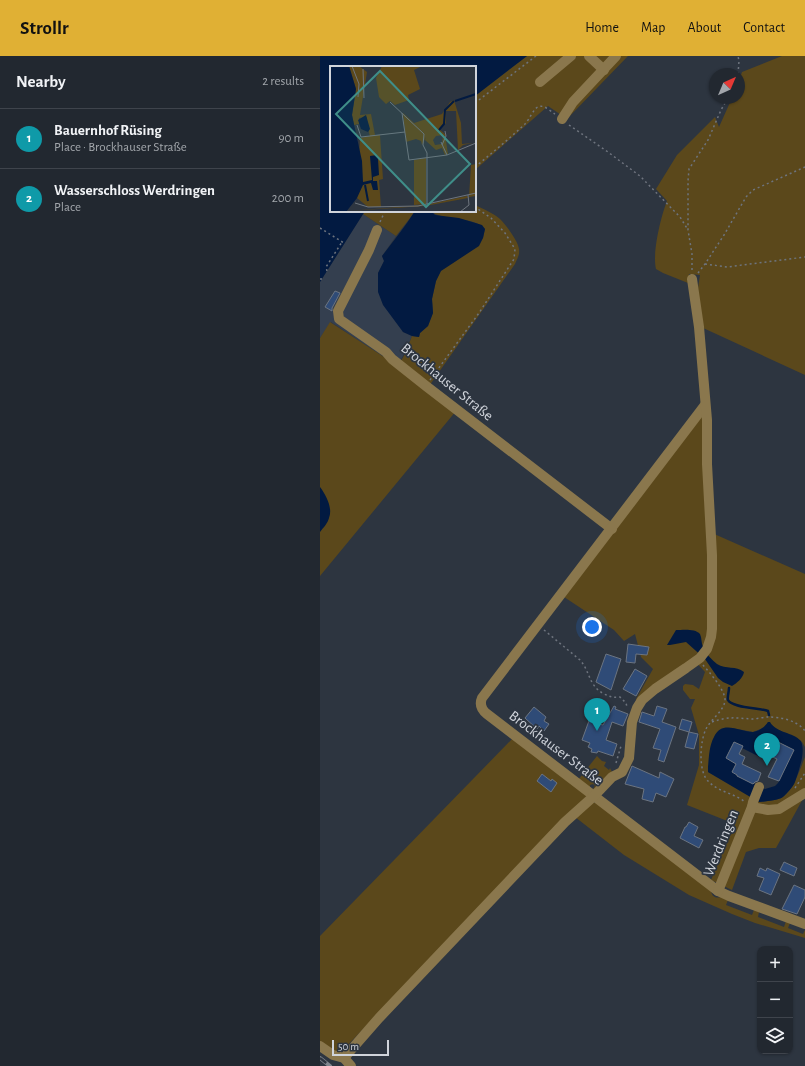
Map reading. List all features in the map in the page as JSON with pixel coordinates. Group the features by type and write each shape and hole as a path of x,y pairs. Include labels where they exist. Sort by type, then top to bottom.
{"street":[{"path":"540,82 571,56"},
{"path":"590,56 604,70"},
{"path":"562,119 573,102 616,56"},
{"name":"Brockhauser Straße","path":"377,230 369,250 338,311 339,319 386,352 392,359 426,386 612,528"},
{"path":"344,1058 379,1018 565,822 594,796 612,777 622,772 629,758 632,722 637,708 642,700 655,689 700,658 707,649 712,629 712,555 707,464 707,420 700,327 692,279"},
{"name":"Brockhauser Straße","path":"705,405 482,698 480,704 487,714 718,890 729,896 805,924"},
{"name":"Werdringen","path":"718,890 759,787"},
{"name":"Werdringen","path":"752,806 768,810 779,809 805,793"},
{"path":"320,1046 333,1055 344,1058 351,1066"}],"path":[{"path":"476,102 536,56"},
{"path":"738,56 738,68"},
{"path":"692,279 692,254 688,230 689,169 708,140 724,104"},
{"path":"476,166 526,123 538,106 542,106 547,108 640,176 680,218 688,230"},
{"path":"692,279 705,264 724,235 746,196 753,190 805,167"},
{"path":"426,386 479,313 514,259 515,249 506,232 491,218 476,208"},
{"path":"377,230 385,212"},
{"path":"320,228 343,242 326,267 327,271"},
{"path":"705,264 728,267 805,257"},
{"path":"538,626 585,665 595,688 612,698 620,697 628,709"},
{"path":"700,658 721,689 725,700 722,708 706,729 702,744 701,770 708,781 718,789 741,799 750,807 752,806"},
{"path":"711,722 722,718 734,717 753,719 768,717 781,718 793,722 805,731"},
{"path":"612,777 621,745"}],"shaded area":[{"path":"527,56 628,56 567,119 548,106 476,169 476,95"},
{"path":"782,56 805,56 805,375 701,327 698,288 700,275 689,274 688,283 656,269 655,254 658,235 667,201 656,189 677,155 715,117 719,127 729,104 745,104 745,71"},
{"path":"476,206 500,219 511,233 518,246 518,257 515,264 427,389 456,411 320,576 320,338 330,322 398,366 405,354 412,336 419,337 420,333 428,326 433,313 432,299 436,281 441,270 454,262 483,238 485,229 474,222 435,214 432,212 476,212"},
{"path":"364,212 414,212 396,236 363,214"},
{"path":"363,214 396,236 382,256 384,261 378,273 403,332 412,336 397,366 331,322 320,338 320,282"},
{"path":"701,417 703,417 712,533 805,574 805,747 802,742 775,728 768,722 765,727 753,732 732,728 715,735 713,740 708,772 759,802 776,800 785,795 793,786 805,757 805,795 776,848 759,848 746,852 732,890 711,880 735,824 687,805 699,765 699,735 691,708 695,699 690,699 683,690 683,686 685,684 693,685 699,689 705,672 694,660 636,703 636,699 653,669 641,657 635,634 624,641 614,630 564,597"},
{"path":"513,738 586,795 586,798 341,1052 336,1053 320,1043 320,936"},
{"path":"597,756 602,761 606,762 604,766 609,770 610,768 612,772 599,783 594,790 593,789 595,786 593,784 590,785 590,787 578,780"},
{"path":"591,803 596,803 711,889 714,896 728,900 726,905 752,915 754,910 759,912 758,917 784,927 786,921 790,923 788,928 803,934 805,930 805,938 755,923 689,895 624,855 575,817"}],"water":[{"path":"320,56 527,56 476,95 476,66 330,66 330,212 364,212 320,282"},
{"path":"414,212 432,212 435,215 459,218 482,225 485,229 479,246 441,271 436,281 432,299 433,313 428,326 420,333 419,337 403,332 383,305 378,292 378,273 384,261 382,256"},
{"path":"320,487 327,498 330,514 328,522 320,532"},
{"path":"676,630 698,632 701,636 704,649 711,659 720,666 738,669 744,672 738,682 732,686 723,682 718,678 705,659 686,642 667,645"},
{"path":"768,722 776,728 798,738 801,741 803,753 795,782 790,790 781,798 759,802 708,772 709,756 712,741 717,732 722,729 732,728 753,732 760,730","holes":["770,738 794,750 778,783 775,786 765,789 737,776 736,764 726,758 734,742 760,757"]}],"building":[{"path":"335,291 340,293 332,308 332,311 325,307"},
{"path":"628,644 649,647 647,655 636,654 635,663 626,662"},
{"path":"606,654 621,659 611,690 596,682"},
{"path":"635,669 647,676 636,696 623,689"},
{"path":"592,701 605,706 599,724 603,725 614,706 616,707 615,709 628,714 623,726 612,722 606,740 617,744 613,756 598,751 597,753 591,752 592,749 588,747 590,743 582,740 590,718 585,716"},
{"path":"657,706 667,709 662,722 676,727 664,762 658,760 661,750 653,748 660,729 639,722 642,712 654,716"},
{"path":"534,707 546,717 544,721 549,724 544,731 539,726 537,729 525,718"},
{"path":"682,719 692,722 689,732 679,729"},
{"path":"689,732 698,734 694,749 685,747"},
{"path":"770,738 794,750 779,781 768,777 777,759 762,752"},
{"path":"734,742 743,746 739,754 745,757 742,764 761,773 758,781 753,784 732,772 736,764 726,758"},
{"path":"632,766 659,778 660,772 674,779 666,797 656,793 653,802 642,799 644,789 625,784"},
{"path":"542,774 551,781 552,779 557,783 551,792 537,781"},
{"path":"689,822 698,827 694,836 703,840 699,848 680,838"},
{"path":"784,862 797,868 794,876 780,870"},
{"path":"760,868 766,871 767,868 780,874 771,895 759,890 764,878 757,876"},
{"path":"794,885 805,890 805,897 797,914 782,909"}],"waterway":[{"path":"729,688 728,700 731,703 768,711 769,715"}],"railway":[{"path":"320,1058 330,1066"}],"place":[{"name":"Bauernhof Rüsing","path":"597,731"},
{"name":"Wasserschloss Werdringen","path":"767,766"}]}
